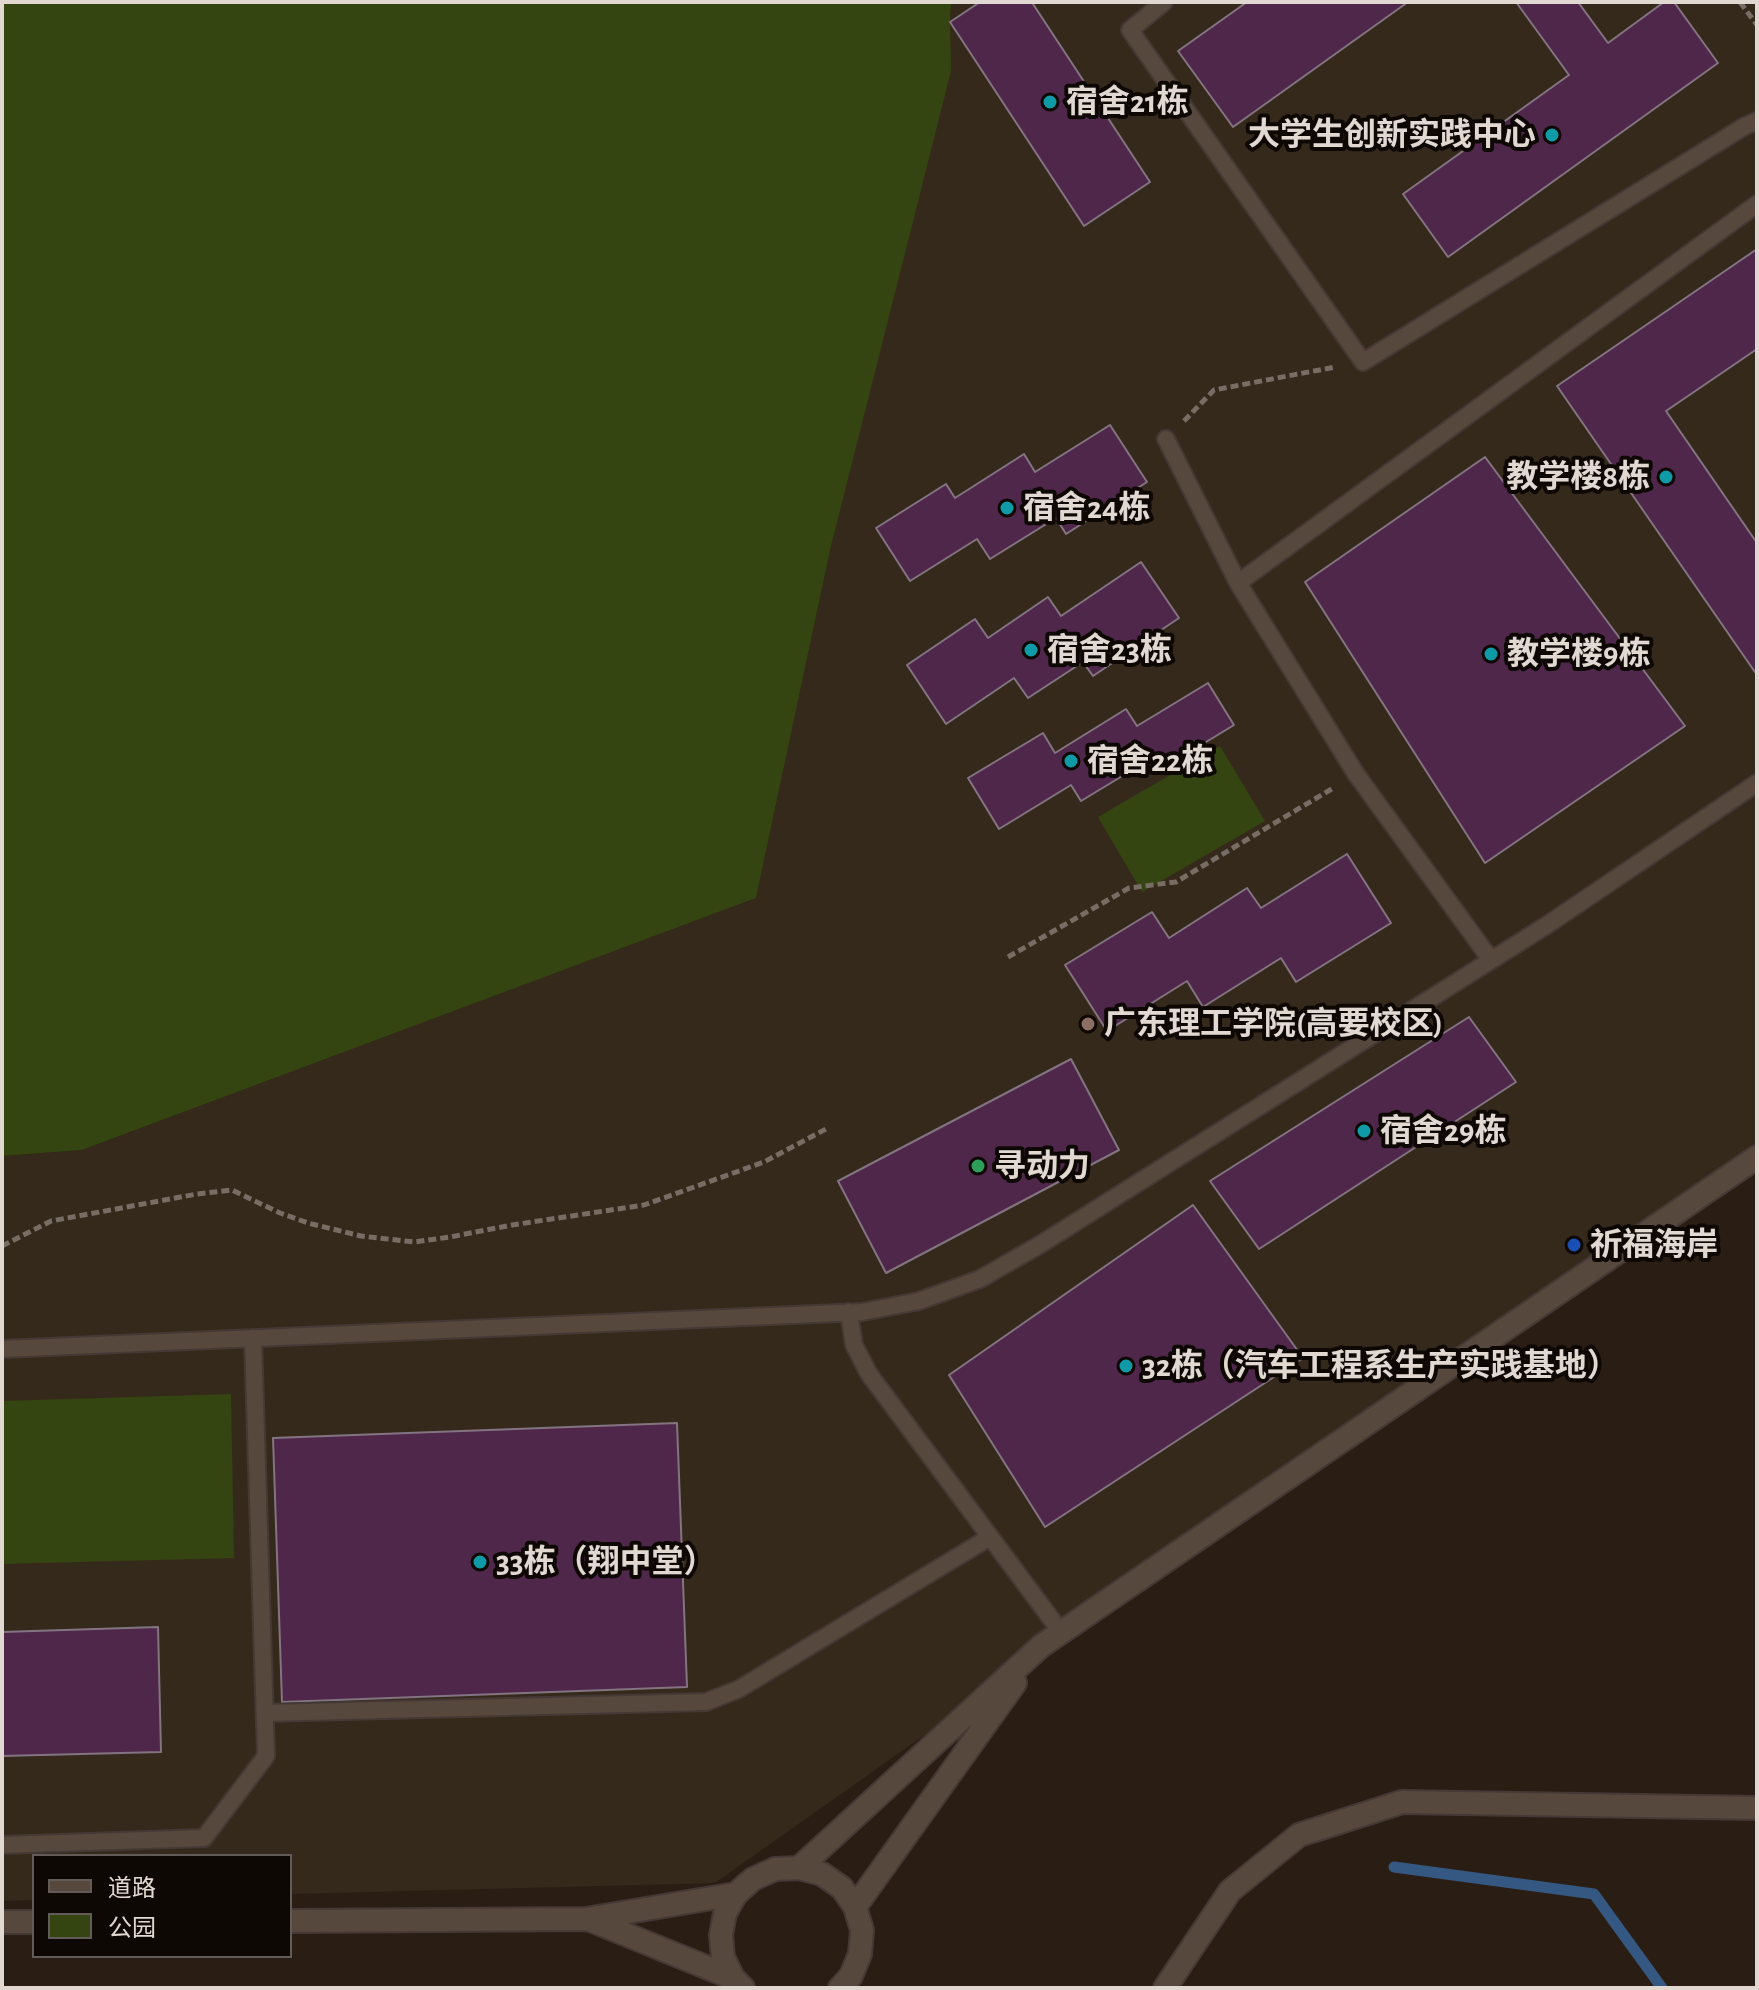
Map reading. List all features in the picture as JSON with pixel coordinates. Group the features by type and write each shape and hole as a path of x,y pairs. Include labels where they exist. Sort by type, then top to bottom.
{"street":[{"path":"799,1868 1041,1646 1757,1157"},
{"path":"855,1907 1041,1646"},
{"path":"1165,1988 1230,1891 1299,1835 1402,1802 1757,1808"},
{"path":"735,1985 723,1957 721,1935 725,1913 736,1894 753,1879 775,1869 799,1868 822,1874 842,1888 855,1907 862,1930 860,1954 851,1976 840,1988"},
{"path":"292,1921 586,1919 736,1894"},
{"path":"586,1919 735,1985"},
{"path":"2,1922 32,1922"}],"lane":[{"path":"1164,2 1130,30 1363,362 1757,121"},
{"path":"1238,583 1757,204"},
{"path":"1166,439 1238,583 1356,774 1491,960"},
{"path":"2,1349 862,1312 919,1301 980,1279 1041,1244 1547,925 1757,783"},
{"path":"849,1312 854,1345 869,1374 1061,1632"},
{"path":"2,1845 204,1838 266,1756 253,1338"},
{"path":"265,1713 706,1702 739,1689 990,1537"}],"path":[{"path":"1740,2 1757,25"},
{"path":"1166,439 1214,390 1363,362"},
{"path":"1008,957 1129,888 1176,882 1356,774"},
{"path":"2,1246 51,1221 232,1190 308,1223 361,1236 414,1242 450,1237 644,1205 764,1162 826,1129"}],"shaded area":[{"name":"广东理工学院(高要校区)","path":"951,2 1757,2 1757,1160 1059,1640 715,1883 292,1894 292,1854 32,1854 32,1900 2,1901 2,1156 82,1150 756,898 831,546 950,22"}],"green space":[{"path":"2,2 951,2 951,71 831,546 756,898 82,1150 2,1156"},
{"path":"1220,746 1265,821 1142,892 1098,817"},
{"path":"231,1394 234,1558 2,1564 2,1401"}],"building":[{"name":"宿舍21栋","path":"980,2 1036,2 1033,4 1150,182 1084,226 950,22"},
{"name":"大学生创新实践中心","path":"1247,2 1408,2 1233,127 1178,51"},
{"name":"大学生创新实践中心","path":"1516,2 1578,2 1608,43 1664,2 1674,2 1718,63 1448,257 1403,194 1569,75"},
{"name":"教学楼8栋","path":"1757,249 1757,349 1666,411 1757,543 1757,675 1557,386"},
{"name":"宿舍24栋","path":"1110,425 1147,482 1066,534 1056,518 990,559 977,539 910,581 876,528 946,484 955,498 1024,454 1035,472"},
{"name":"教学楼9栋","path":"1485,457 1685,726 1485,863 1305,582"},
{"name":"宿舍23栋","path":"1141,562 1179,618 1093,676 1083,662 1028,698 1014,678 946,724 907,665 975,619 988,638 1048,597 1061,616"},
{"name":"宿舍22栋","path":"1208,683 1234,725 1165,767 1157,755 1081,801 1071,785 999,829 968,778 1043,733 1055,753 1126,709 1137,726"},
{"path":"1347,854 1391,923 1296,982 1281,958 1203,1007 1187,981 1107,1031 1065,965 1152,912 1169,938 1247,888 1261,908"},
{"name":"宿舍29栋","path":"1469,1017 1516,1082 1259,1249 1210,1181"},
{"name":"寻动力","path":"1071,1059 1119,1150 886,1273 838,1181"},
{"name":"32栋（汽车工程系生产实践基地）","path":"1193,1205 1303,1358 1045,1527 949,1375"},
{"name":"33栋（翔中堂）","path":"677,1423 687,1687 282,1702 273,1438"},
{"path":"158,1627 161,1752 2,1756 2,1632"}],"waterway":[{"path":"1394,1867 1594,1894 1662,1988"}],"place":[{"name":"宿舍21栋","path":"1050,102"},
{"name":"大学生创新实践中心","path":"1552,135"},
{"name":"教学楼8栋","path":"1666,477"},
{"name":"宿舍24栋","path":"1007,508"},
{"name":"宿舍23栋","path":"1031,650"},
{"name":"教学楼9栋","path":"1491,654"},
{"name":"宿舍22栋","path":"1071,761"},
{"name":"广东理工学院(高要校区)","path":"1088,1024"},
{"name":"宿舍29栋","path":"1364,1131"},
{"name":"寻动力","path":"978,1166"},
{"name":"祈福海岸","path":"1574,1245"},
{"name":"32栋（汽车工程系生产实践基地）","path":"1126,1366"},
{"name":"33栋（翔中堂）","path":"480,1562"}]}
